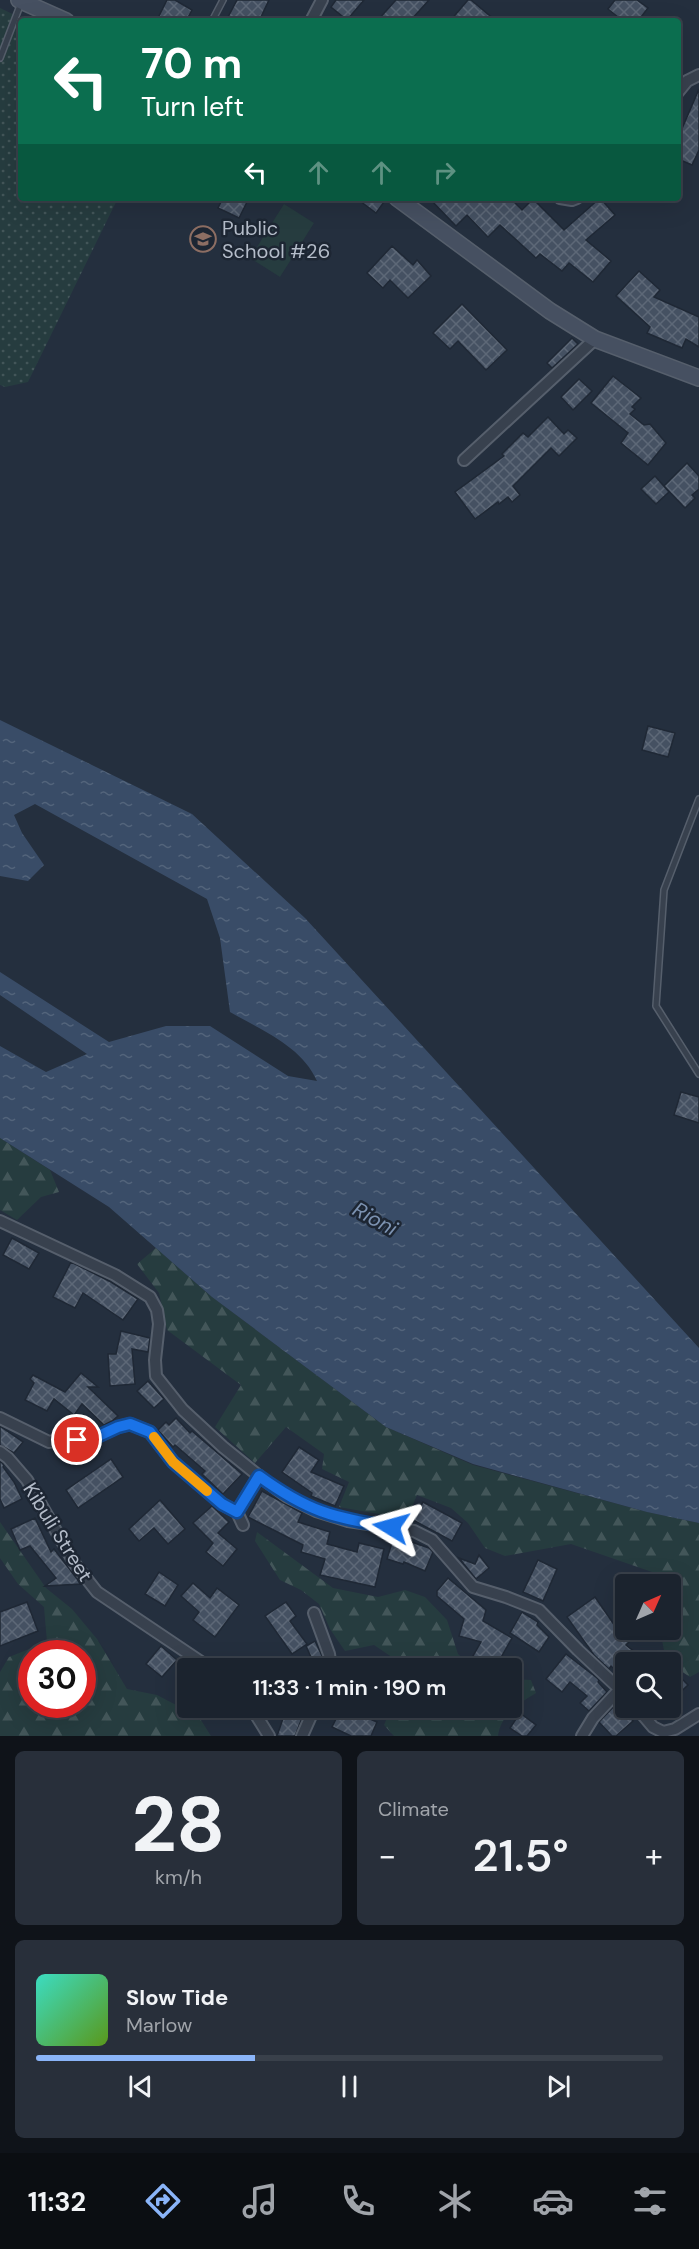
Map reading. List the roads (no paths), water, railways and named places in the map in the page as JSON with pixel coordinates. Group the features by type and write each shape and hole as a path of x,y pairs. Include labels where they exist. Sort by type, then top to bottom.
{"main road":[{"path":"20,1 59,18"},
{"path":"402,201 550,311 595,339 699,378"}],"street":[{"path":"313,18 322,0"},
{"path":"681,88 687,81 699,75"},
{"path":"465,460 595,339"},
{"path":"0,1221 115,1275 150,1297 157,1310 159,1324 155,1360 156,1376 183,1410 259,1476 286,1496 316,1511 348,1521 414,1531 432,1540 473,1587 539,1610 615,1685"},
{"path":"0,1418 49,1442 63,1439 90,1440 130,1424 150,1432 173,1462 222,1504 237,1512 243,1526"},
{"name":"Kibuli Street","path":"0,1452 27,1480 75,1564 97,1592 195,1658"},
{"path":"237,1512 259,1476"},
{"path":"314,1613 330,1658"},
{"path":"582,1736 593,1718 615,1699"},
{"path":"646,1718 663,1732 675,1729 699,1714"},
{"path":"258,1718 269,1736"},
{"path":"303,1736 310,1718"}],"lane":[{"path":"214,18 223,0"},
{"path":"0,58 20,1"},
{"path":"699,799 664,890 656,1006 699,1074"}],"water":[{"name":"Rioni","path":"0,720 192,814 305,918 699,1348 699,1523 647,1512 473,1464 386,1427 212,1297 109,1207 0,1138 0,1046 46,1072 87,1054 0,995 0,972 109,1042 166,1026 210,1026 288,1076 317,1081 301,1058 280,1040 230,1012 220,938 207,899 35,804 14,815 22,833 44,865 28,881 0,876"}],"place":[{"name":"Public School #26","path":"203,239"}]}
